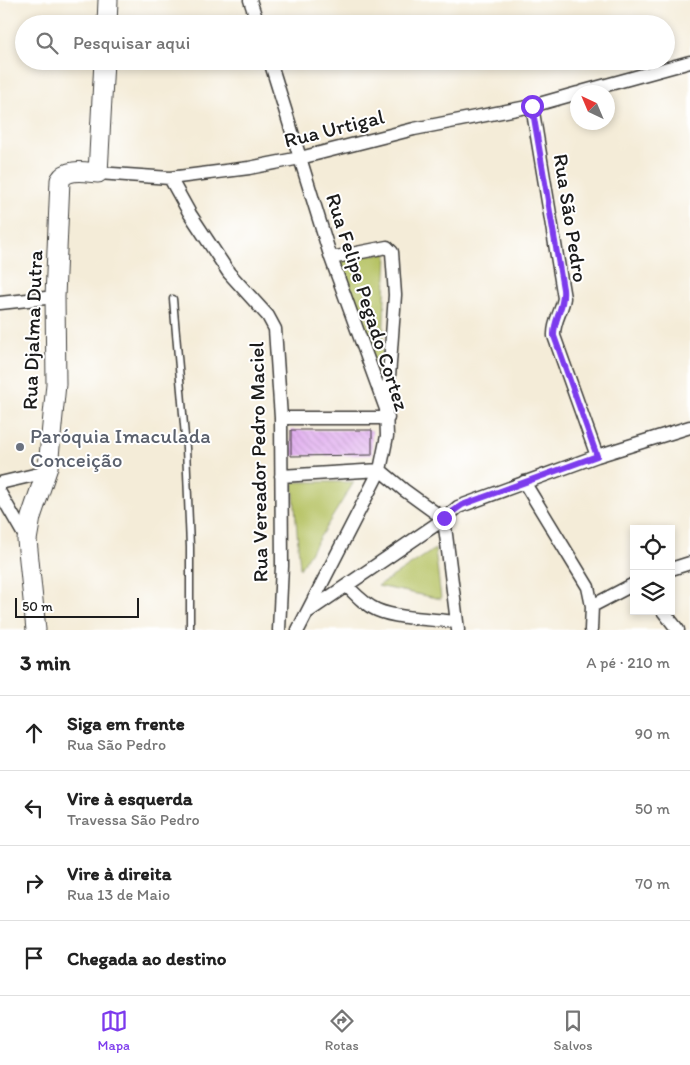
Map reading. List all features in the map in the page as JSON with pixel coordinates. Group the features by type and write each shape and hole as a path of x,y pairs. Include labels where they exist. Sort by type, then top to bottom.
{"main road":[{"path":"107,15 108,0"},
{"path":"98,173 104,70"},
{"name":"Rua Djalma Dutra","path":"36,630 27,540 31,517 46,472 56,384 55,297 60,180 68,172 98,173"}],"street":[{"path":"250,0 255,15"},
{"name":"Rua Urtigal","path":"675,66 690,62"},
{"name":"Rua Felipe Pegado Cortez","path":"273,70 331,258 387,413 386,436 380,470 298,630"},
{"name":"Rua Urtigal","path":"608,85 661,70"},
{"name":"Rua Urtigal","path":"98,173 170,178 249,168 300,158 414,129 532,106 570,95"},
{"name":"Rua São Pedro","path":"532,106 563,289 564,303 554,326 554,336 597,456"},
{"name":"Rua Vereador Pedro Maciel","path":"170,178 190,214 229,273 272,322 275,329 281,418 282,566 279,630"},
{"path":"281,418 387,413 395,295 392,252 389,248 384,247 331,258"},
{"path":"0,304 55,297"},
{"path":"307,612 458,507 597,456 690,427"},
{"path":"281,476 380,470 444,518 458,626 388,614 376,610 364,603 347,586"},
{"path":"0,483 46,472"},
{"path":"524,482 588,587 592,606 591,630"},
{"path":"0,493 27,540"},
{"path":"675,568 690,563"},
{"path":"592,606 630,586"},
{"path":"666,615 678,630"}],"lane":[{"path":"173,299 186,448 190,547 190,630"}],"green space":[{"path":"387,253 381,385 340,258"},
{"path":"293,482 354,482 300,569"},
{"path":"435,549 441,599 378,586"}],"building":[{"path":"291,430 372,430 372,455 291,456"}],"place":[{"name":"Paróquia Imaculada Conceição","path":"20,447"}],"route":[{"path":"444,518 462,505 597,456 555,342 554,326 564,303 564,298 532,106"}]}
